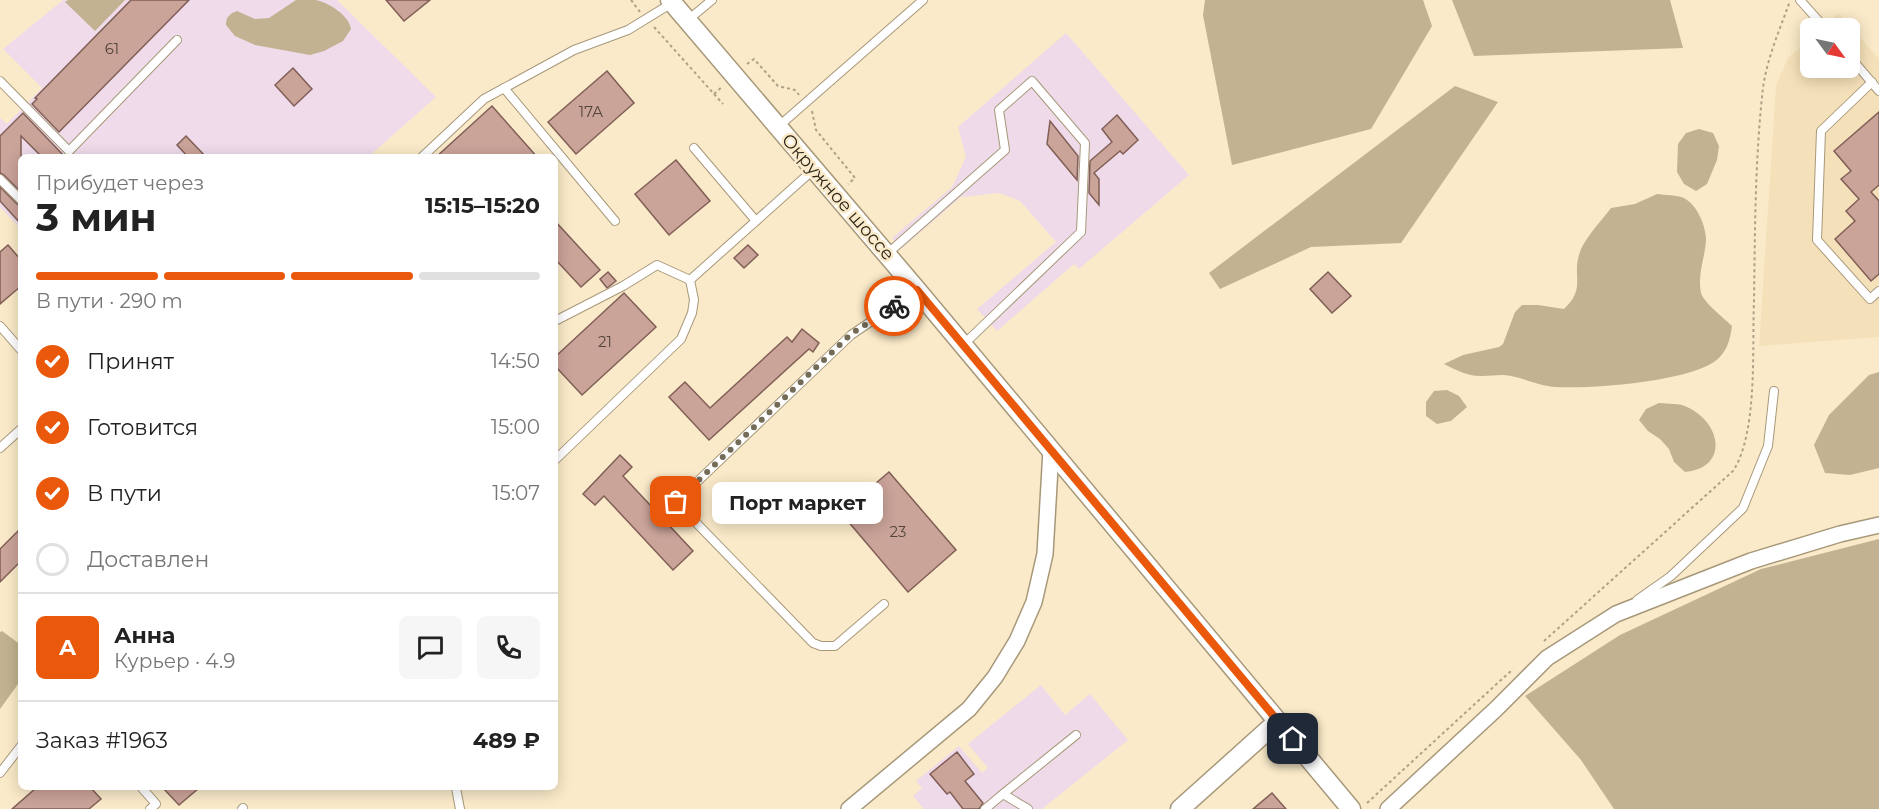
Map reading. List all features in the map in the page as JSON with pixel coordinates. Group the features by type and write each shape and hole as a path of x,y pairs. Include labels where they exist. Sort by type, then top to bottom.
{"street":[{"name":"Окружное шоссе","path":"671,1 887,254 1351,809"},
{"path":"849,809 969,708 995,677 1017,640 1034,602 1045,554 1051,450"},
{"path":"1388,809 1496,709 1547,658 1616,614 1751,561 1840,534 1879,525"},
{"path":"1180,809 1278,721"}],"lane":[{"path":"687,21 712,0"},
{"path":"778,127 923,0"},
{"path":"1800,0 1816,18"},
{"path":"425,154 484,99 574,50 628,30 671,1"},
{"path":"0,81 69,151 177,40"},
{"path":"1860,68 1879,90"},
{"path":"887,254 1005,150 999,110 1032,81 1085,143 1081,232 962,346"},
{"path":"1872,82 1821,131 1817,240 1870,299 1879,291"},
{"path":"504,88 615,221"},
{"path":"694,148 756,221"},
{"path":"690,280 814,168"},
{"path":"0,179 18,197"},
{"path":"558,319 657,265 690,280"},
{"path":"558,457 681,339 692,313 694,300 690,280"},
{"path":"884,604 835,646 821,646 813,643 676,502 851,334 917,290"},
{"path":"0,326 18,347"},
{"path":"1616,614 1671,576 1743,508 1768,446 1774,392"},
{"path":"0,448 18,432"},
{"path":"985,809 1076,735"},
{"path":"1,772 18,750"},
{"path":"1,772 18,757"},
{"path":"144,790 156,804 150,809"},
{"path":"456,790 460,809"},
{"path":"1003,794 1028,809"}],"path":[{"path":"630,0 723,104"},
{"path":"1537,648 1733,471 1742,455 1746,444 1751,397 1756,190 1763,86 1773,47 1790,0"},
{"path":"1360,809 1519,664"}],"shaded area":[{"path":"63,0 337,0 436,97 371,154 18,154 18,226 0,207 0,118 7,124 42,88 3,49"},
{"path":"68,0 125,0 95,31 65,2"},
{"path":"296,0 316,0 342,14 351,29 343,41 310,55 255,45 235,36 226,25 228,16 237,11 255,19 269,18"},
{"path":"1205,0 1423,0 1432,26 1371,129 1232,165 1203,15"},
{"path":"1452,0 1670,0 1683,48 1474,56"},
{"path":"1839,13 1843,18 1833,18"},
{"path":"1066,33 1189,175 1079,269 1074,264 997,331 977,309 1056,242 1020,201 999,193 961,197 902,248 892,238 952,187 966,157 958,127"},
{"path":"1860,37 1879,59 1879,337 1759,346 1776,86 1788,58 1800,47 1800,78 1860,78"},
{"path":"1455,86 1498,102 1401,243 1311,247 1220,289 1209,273"},
{"path":"1699,129 1713,133 1719,146 1717,160 1707,184 1696,191 1684,184 1677,172 1678,144 1686,133"},
{"path":"1657,194 1684,198 1689,201 1702,221 1706,244 1700,278 1701,293 1710,306 1732,326 1727,346 1714,362 1681,375 1660,379 1637,383 1572,387 1550,386 1508,375 1478,376 1463,373 1444,364 1463,355 1499,347 1503,344 1515,312 1522,305 1564,309 1577,288 1577,268 1582,247 1611,208 1635,204"},
{"path":"1879,372 1879,468 1850,475 1825,473 1814,445 1829,415 1869,375"},
{"path":"1447,390 1459,396 1467,407 1451,421 1437,424 1426,416 1426,402 1434,391"},
{"path":"1659,403 1684,406 1699,414 1708,423 1716,444 1709,462 1699,469 1685,472 1674,462 1669,449 1639,420 1646,409"},
{"path":"1879,539 1879,809 1614,809 1581,760 1525,696 1620,635 1761,569"},
{"path":"2,631 18,643 18,684 0,709 0,632"},
{"path":"1041,685 1065,715 1090,694 1128,740 1042,809 924,809 913,796 922,788 916,781 959,746 982,773 988,768 968,744"}],"building":[{"path":"131,0 189,0 59,132 32,104 37,99 35,98"},
{"path":"386,0 430,0 404,21"},
{"path":"293,68 312,89 294,106 275,85"},
{"path":"607,71 634,103 576,154 548,122"},
{"path":"492,106 534,154 439,154"},
{"path":"1879,112 1879,185 1871,192 1879,201 1879,274 1871,281 1835,239 1855,221 1846,211 1859,199 1841,179 1851,171 1834,151"},
{"path":"23,113 62,154 39,154 21,136 21,154 18,154 18,189 0,173 0,136"},
{"path":"1117,115 1138,140 1123,154 1120,151 1094,173 1099,179 1099,205 1089,193 1090,161 1112,142 1102,129"},
{"path":"1050,121 1078,156 1077,180 1047,144"},
{"path":"186,136 203,154 185,154 177,145"},
{"path":"676,160 710,201 669,235 635,194"},
{"path":"0,187 18,204 18,221 0,201"},
{"path":"558,224 600,270 581,287 558,262"},
{"path":"8,245 18,257 18,289 0,304 0,252"},
{"path":"748,245 758,255 744,268 734,258"},
{"path":"608,272 616,281 607,288 600,279"},
{"path":"1328,272 1351,296 1332,313 1310,289"},
{"path":"624,293 656,327 582,395 558,369 558,354"},
{"path":"802,329 819,343 813,352 809,349 709,440 669,397 685,382 710,408 787,337 792,342"},
{"path":"620,455 632,467 623,476 693,551 673,570 604,496 595,505 583,494"},
{"path":"889,472 956,550 908,592 841,513"},
{"path":"18,531 18,564 0,582 0,549"},
{"path":"957,752 974,774 965,781 983,803 979,809 963,809 950,792 947,794 930,774"},
{"path":"34,790 93,790 101,799 89,809 12,809"},
{"path":"165,790 197,790 179,805"},
{"path":"1272,793 1286,809 1253,809"}],"way so far":[{"path":"676,502 851,334 894,306"}],"place":[{"name":"Порт маркет","path":"676,502"}],"route":[{"path":"894,306 917,290 1293,739"}]}
